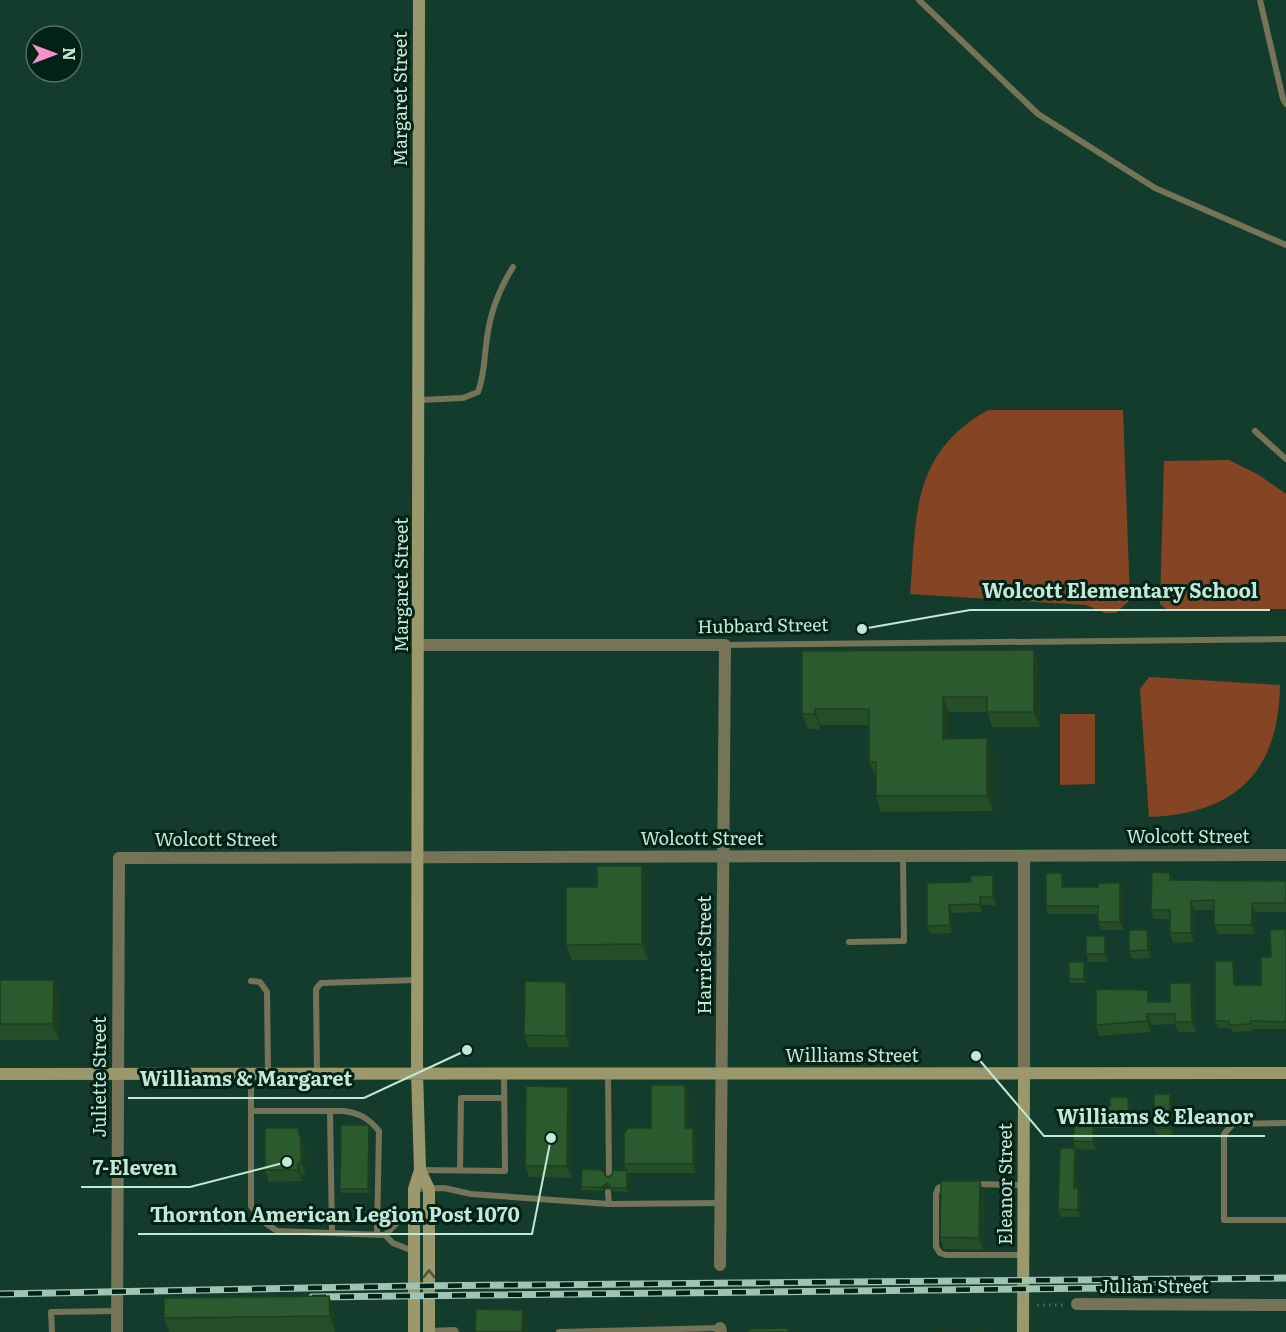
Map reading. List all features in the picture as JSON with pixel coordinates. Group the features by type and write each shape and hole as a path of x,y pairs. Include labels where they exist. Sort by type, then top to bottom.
{"street":[{"name":"Margaret Street","path":"414,1332 414,1189 420,1170 417,1072 420,645 419,0"},
{"name":"Hubbard Street","path":"420,645 725,645"},
{"name":"Harriet Street","path":"720,1265 725,645"},
{"name":"Wolcott Street","path":"119,858 1286,855"},
{"name":"Eleanor Street","path":"1023,1332 1024,856"},
{"name":"Juliette Street","path":"117,1332 119,858"},
{"name":"Williams Street","path":"0,1074 118,1072 1024,1075 1286,1073"},
{"name":"Margaret Street","path":"420,1170 429,1189 429,1331"},
{"name":"Julian Street","path":"1077,1304 1286,1305"}],"lane":[{"path":"920,0 1038,114 1155,188 1286,245"},
{"path":"1260,0 1286,104"},
{"path":"419,400 463,398 478,392 484,378 492,307 498,291 513,267"},
{"path":"1255,431 1286,459"},
{"name":"Hubbard Street","path":"725,645 1286,639"},
{"path":"849,942 904,941 903,857"},
{"path":"317,1072 316,989 321,982 417,980"},
{"path":"252,981 260,982 267,992 268,1072"},
{"path":"251,1072 251,1206 261,1220 276,1231 381,1234 393,1243 414,1251"},
{"path":"420,1170 505,1171 504,1073"},
{"path":"608,1073 609,1176"},
{"path":"460,1170 461,1098 504,1098"},
{"path":"251,1111 358,1113 379,1131 381,1234"},
{"path":"330,1111 332,1233"},
{"path":"1286,1123 1233,1124 1224,1134 1224,1220 1286,1220"},
{"path":"956,1184 944,1184 938,1188 936,1194 936,1247 939,1253 1023,1255"},
{"path":"967,1185 1024,1185"},
{"path":"414,1189 609,1204 721,1203"},
{"path":"608,1192 609,1204"},
{"path":"381,1234 414,1212"},
{"path":"52,1332 51,1312 118,1311"},
{"path":"429,1331 455,1330 456,1332"},
{"path":"560,1332 720,1330"}],"path":[{"name":"Julian Street","path":"1023,1305 1077,1304"}],"shaded area":[{"path":"988,410 1123,410 1130,600 1116,613 1105,613 1086,605 910,594 917,513 922,489 931,467 944,446 963,427"},
{"path":"1229,460 1259,475 1286,494 1286,609 1166,609 1160,604 1164,461"},
{"path":"1149,677 1280,685 1278,716 1271,742 1261,764 1246,783 1228,797 1206,807 1179,814 1149,817 1140,689"},
{"path":"1060,714 1095,714 1095,784 1060,785"}],"building":[{"path":"1034,650 1034,712 987,712 987,697 943,697 943,739 987,738 987,796 876,796 876,762 869,762 869,709 815,709 815,714 802,714 802,651"},
{"path":"597,866 642,866 642,944 566,945 566,887 597,887"},
{"path":"1152,872 1170,873 1170,880 1286,881 1286,903 1252,903 1252,925 1214,925 1214,900 1191,901 1191,933 1170,933 1170,910 1151,910"},
{"path":"1046,873 1062,873 1062,887 1098,887 1098,883 1120,883 1120,922 1098,922 1098,906 1046,906"},
{"path":"993,875 993,897 980,897 980,904 949,905 950,925 927,926 927,883 971,882 970,876"},
{"path":"1286,929 1286,1022 1250,1021 1250,1024 1229,1025 1229,1021 1215,1021 1215,961 1233,961 1234,985 1261,985 1261,957 1271,957 1270,930"},
{"path":"1129,930 1147,930 1148,950 1129,951"},
{"path":"1086,936 1105,936 1105,954 1086,954"},
{"path":"1069,962 1084,962 1084,979 1069,979"},
{"path":"0,980 54,980 53,1024 0,1024"},
{"path":"525,981 566,982 566,1036 524,1035"},
{"path":"1170,983 1191,983 1192,1022 1175,1022 1175,1014 1147,1014 1147,1021 1096,1025 1096,989 1148,990 1148,1002 1170,1002"},
{"path":"651,1085 685,1085 685,1128 693,1128 693,1164 624,1164 624,1134 628,1128 651,1128"},
{"path":"526,1086 568,1087 567,1166 525,1166"},
{"path":"1154,1094 1170,1094 1170,1128 1154,1128"},
{"path":"1110,1097 1128,1097 1129,1120 1094,1121 1093,1142 1073,1141 1077,1105 1110,1106"},
{"path":"341,1125 369,1125 368,1189 340,1189"},
{"path":"265,1128 298,1128 301,1139 301,1162 298,1164 298,1170 265,1170"},
{"path":"1060,1148 1075,1148 1074,1188 1078,1188 1078,1210 1058,1209"},
{"path":"582,1169 602,1170 607,1177 612,1175 613,1170 627,1171 627,1188 612,1188 607,1183 602,1187 581,1187"},
{"path":"941,1181 980,1181 979,1238 940,1237"},
{"path":"329,1296 330,1316 164,1318 164,1298"},
{"path":"476,1309 523,1310 522,1332 475,1332"},
{"path":"788,1328 788,1332 749,1332 749,1329"},
{"path":"936,1331 989,1332 936,1332"}],"railway":[{"path":"0,1294 414,1286 1286,1278"},
{"path":"312,1297 1203,1287"}],"place":[{"name":"Wolcott Elementary School","path":"862,629"},
{"name":"Williams & Margaret","path":"467,1050"},
{"name":"Williams & Eleanor","path":"976,1056"},
{"name":"Thornton American Legion Post 1070","path":"551,1138"},
{"name":"7-Eleven","path":"287,1162"}]}
